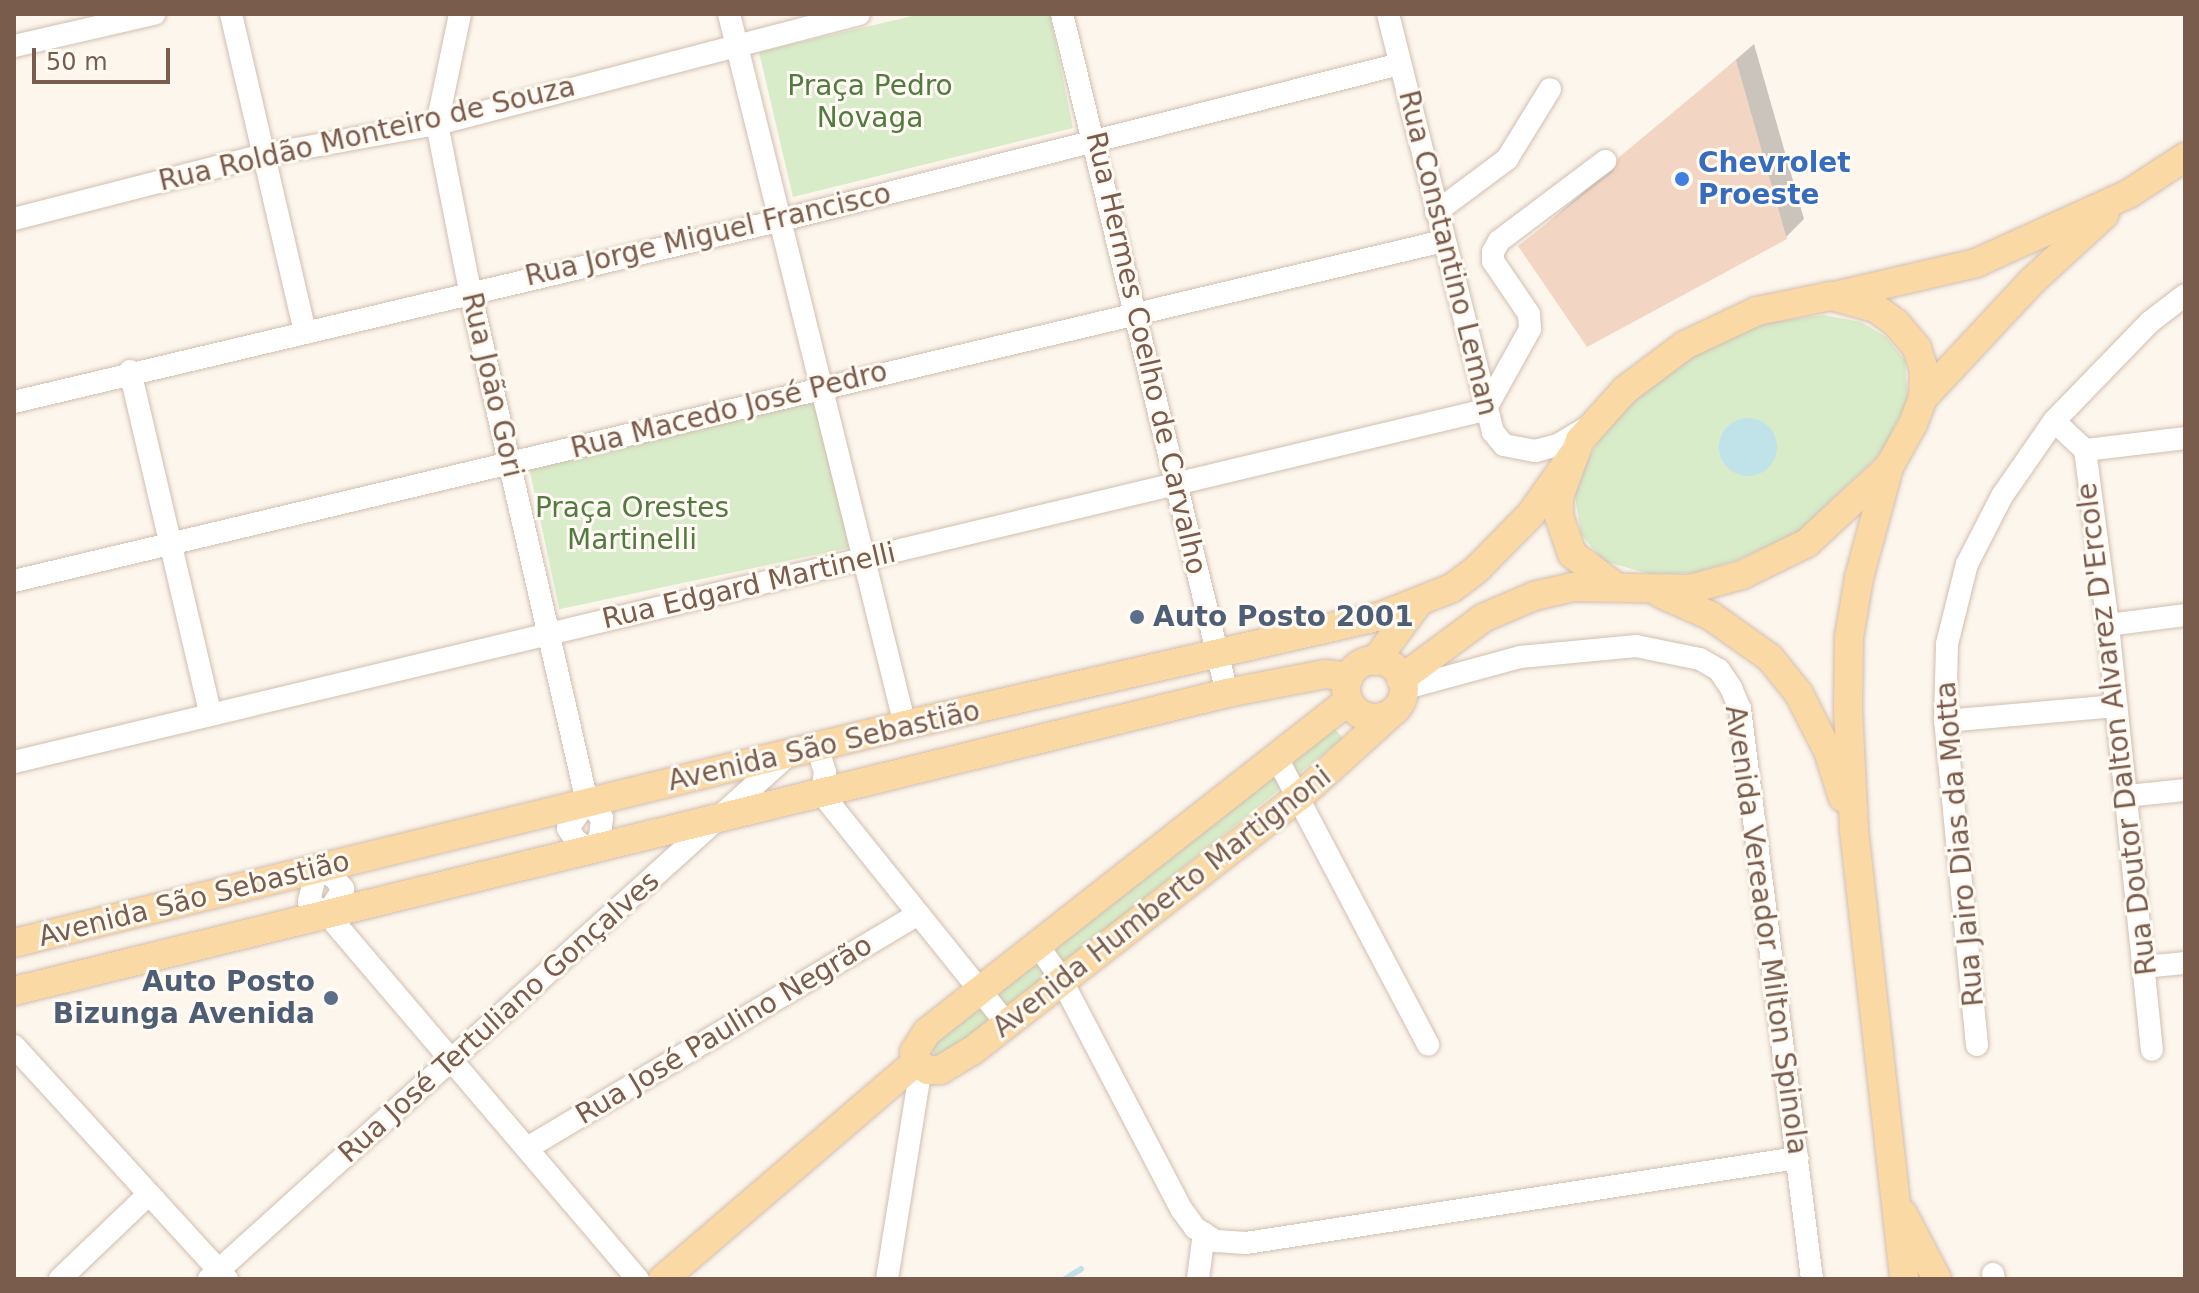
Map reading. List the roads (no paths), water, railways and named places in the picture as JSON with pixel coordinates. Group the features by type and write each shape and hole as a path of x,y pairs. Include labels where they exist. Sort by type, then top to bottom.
{"main road":[{"path":"1904,1279 1854,830 1849,637 1859,578 1889,467 1923,398 2031,282 2130,193 2185,157"},
{"path":"1615,586 1589,571 1564,538 1559,497 1575,452 1590,426 1625,390 1685,345 1757,311 1976,263 2130,193"},
{"path":"1831,296 1875,308 1896,323 1917,348 1924,370 1923,398"},
{"name":"Avenida São Sebastião","path":"14,943 905,725 1341,627 1452,588 1505,544 1575,452"},
{"path":"1653,590 1690,589 1742,575 1807,543 1889,467"},
{"name":"Avenida Humberto Martignoni","path":"918,1065 940,1070 951,1064 1300,796 1400,692 1425,659 1483,618 1534,596 1573,587 1615,586 1653,590"},
{"path":"1653,590 1711,616 1770,658 1799,694 1828,751 1854,830"},
{"path":"1423,600 1418,632 1425,659"},
{"path":"1375,661 1423,600"},
{"path":"1375,661 1390,665 1400,692 1372,718 1348,689 1360,665 1375,661"},
{"path":"1134,673 1145,714"},
{"name":"Avenida São Sebastião","path":"14,991 1227,693 1325,674 1348,689"},
{"name":"Avenida Humberto Martignoni","path":"918,1065 914,1052 927,1032 1277,758 1348,689"},
{"name":"Avenida Humberto Martignoni","path":"663,1279 918,1065"},
{"path":"1895,1199 1937,1279"}],"street":[{"path":"14,46 154,14"},
{"path":"231,14 305,331"},
{"name":"Rua João Gori","path":"460,14 437,124 470,291 587,802 603,824 591,850"},
{"path":"729,14 823,387 860,559 905,725"},
{"name":"Rua Roldão Monteiro de Souza","path":"14,219 263,155 437,124 736,43 859,14"},
{"name":"Rua Hermes Coelho de Carvalho","path":"1062,14 1096,139 1227,693"},
{"name":"Rua Constantino Leman","path":"1388,14 1485,410 1498,440 1523,451 1545,450 1590,426"},
{"name":"Rua Jorge Miguel Francisco","path":"14,402 130,371 782,220 1400,64"},
{"path":"1436,212 1507,159 1550,89"},
{"path":"1485,410 1530,329 1529,314 1493,261 1493,252 1499,241 1605,161"},
{"name":"Rua Macedo José Pedro","path":"14,581 1137,311 1443,241"},
{"name":"Rua Jairo Dias da Motta","path":"1977,1045 1945,721 1947,644 1967,564 2002,496 2054,421 2150,322 2185,295"},
{"path":"130,371 211,715"},
{"name":"Rua Edgard Martinelli","path":"14,762 1485,410"},
{"name":"Rua Doutor Dalton Alvarez D'Ercole","path":"2054,421 2085,450 2108,625 2152,1050"},
{"path":"2085,450 2185,438"},
{"path":"2108,625 2185,615"},
{"name":"Avenida Vereador Milton Spinola","path":"1400,692 1520,657 1586,647 1674,650 1719,670 1740,709 1812,1279"},
{"path":"1945,721 2116,706"},
{"path":"817,747 825,772 822,794 1006,1023"},
{"name":"Rua José Tertuliano Gonçalves","path":"218,1276 789,754"},
{"path":"1277,758 1300,796 1428,1045"},
{"path":"2127,796 2185,790"},
{"path":"587,802 568,828 576,841 591,850"},
{"path":"317,869 308,900 327,914 529,1147 638,1279"},
{"name":"Rua José Paulino Negrão","path":"529,1147 918,914"},
{"path":"1039,947 1061,979 1182,1210 1216,1241 1246,1243 1797,1158"},
{"path":"2144,967 2185,963"},
{"path":"14,1046 149,1194 218,1276"},
{"path":"887,1279 918,1065"},
{"path":"60,1279 149,1194"},
{"path":"1198,1279 1204,1233"}],"water":[{"path":"1748,418 1759,420 1768,427 1775,436 1775,458 1768,467 1759,474 1748,476 1737,474 1728,467 1721,458 1719,447 1721,436 1728,427 1737,420"}],"waterway":[{"path":"1065,1279 1081,1269"}],"place":[{"name":"Chevrolet Proeste","path":"1682,179"},
{"name":"Auto Posto 2001","path":"1137,617"},
{"name":"Auto Posto Bizunga Avenida","path":"331,998"}],"park label":[{"name":"Praça Pedro Novaga","path":"870,102"},
{"name":"Praça Orestes Martinelli","path":"632,524"}]}
